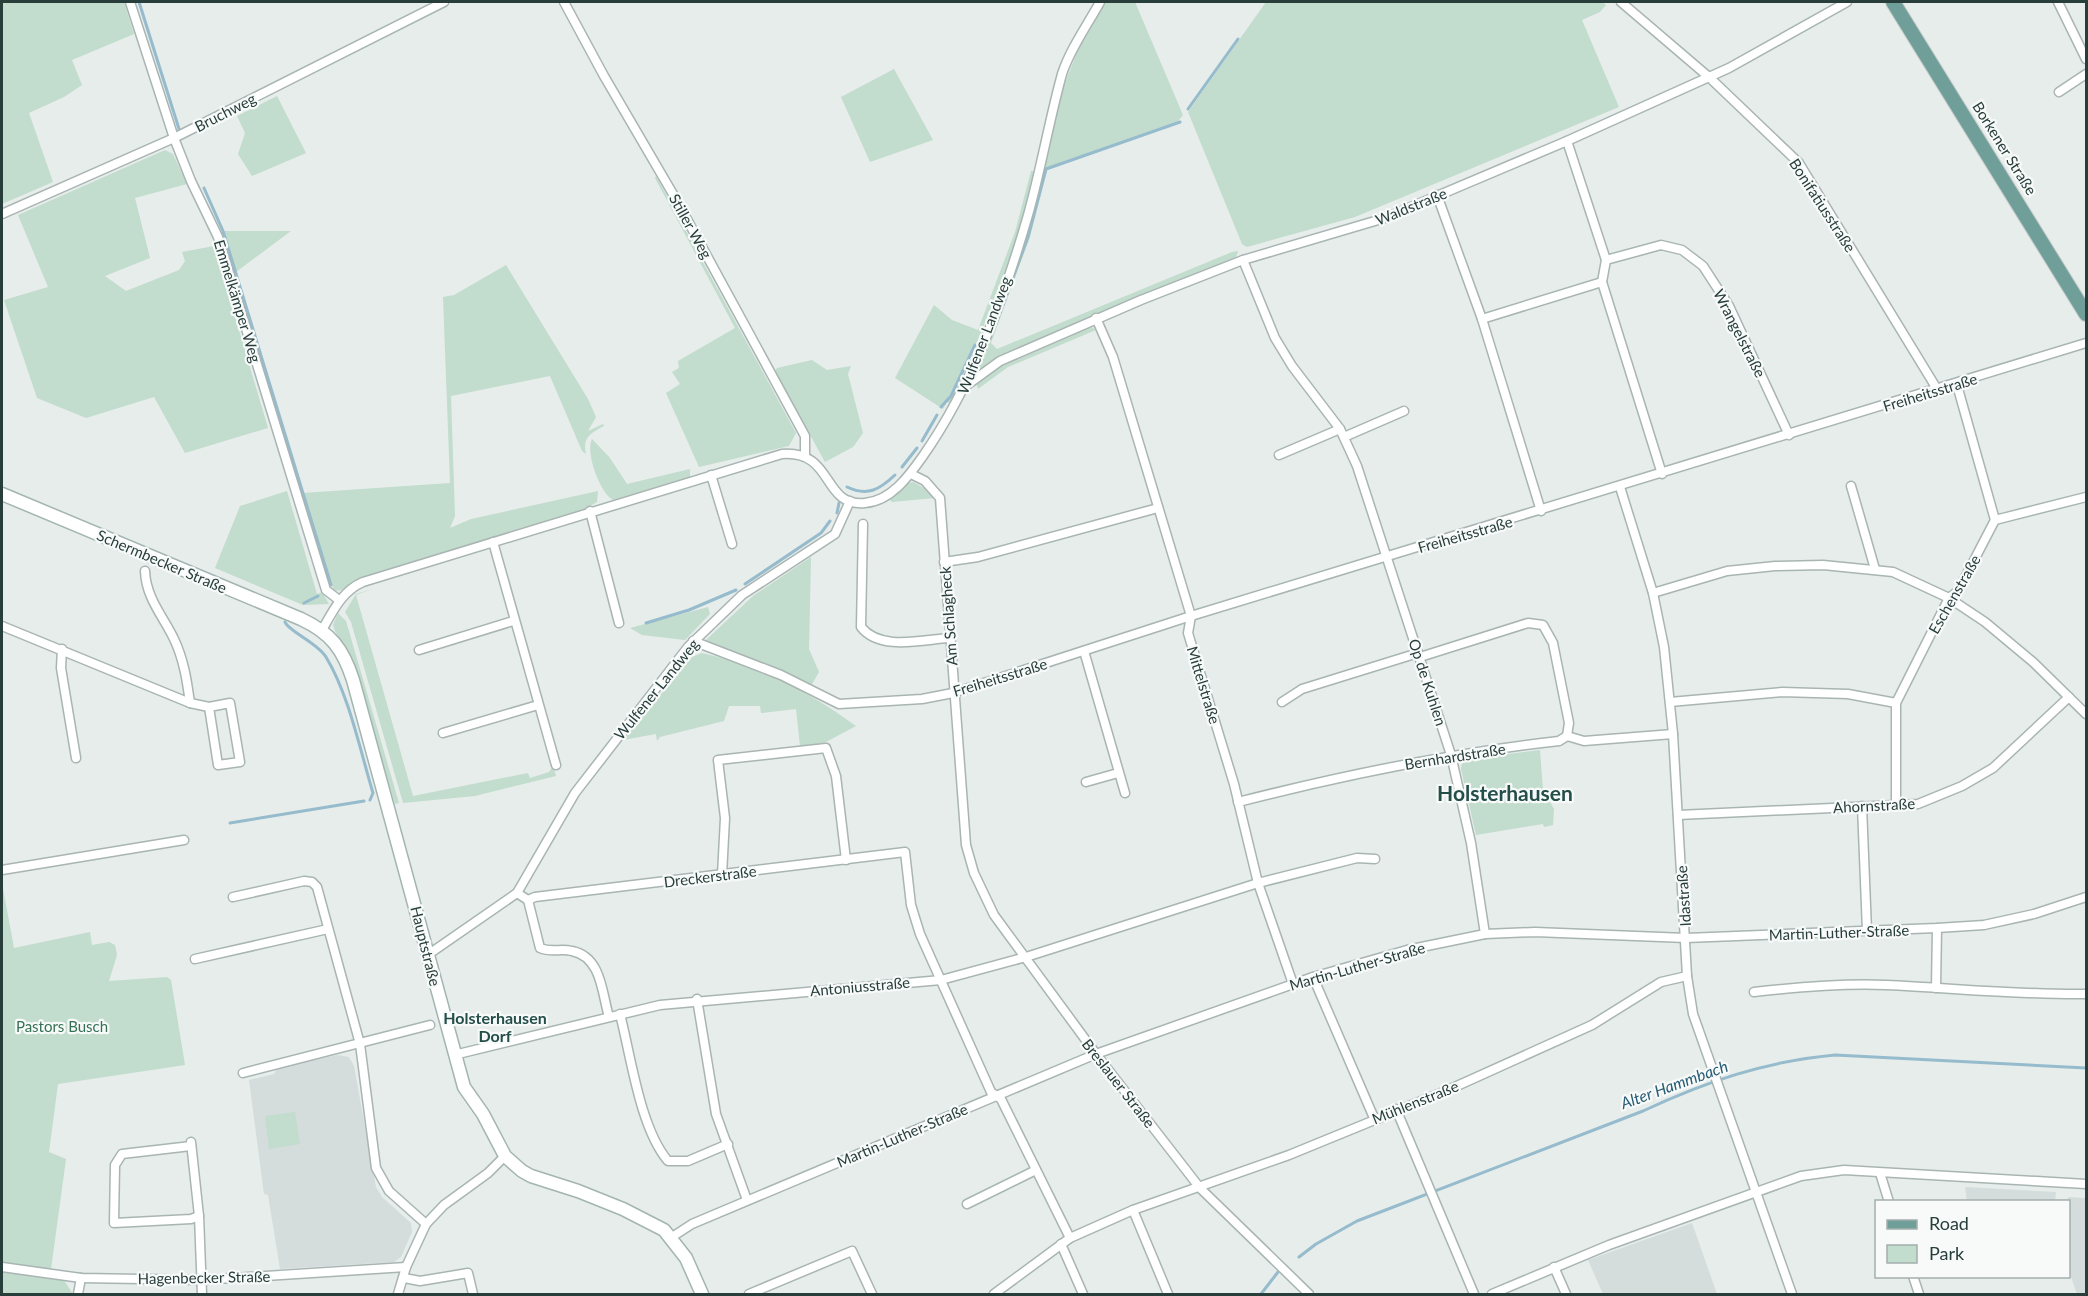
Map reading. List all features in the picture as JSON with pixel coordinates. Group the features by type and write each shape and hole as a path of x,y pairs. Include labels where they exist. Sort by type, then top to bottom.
{"main road":[{"name":"Borkener Straße","path":"1893,2 2086,314"},
{"name":"Schermbecker Straße","path":"2,494 322,630"},
{"name":"Hauptstraße","path":"322,630 339,645 348,663 464,1088 483,1114 505,1156 531,1176 578,1191 651,1221 672,1237 686,1258 702,1294"}],"street":[{"name":"Emmelkämper Weg","path":"130,2 174,138 191,181 218,237 326,590 339,600"},
{"name":"Bruchweg","path":"2,214 174,138 444,2"},
{"name":"Stiller Weg","path":"564,2 677,201 800,426 805,436 806,455"},
{"name":"Wulfener Landweg","path":"429,954 517,893 575,793 693,641 742,595 835,534 850,501 864,504 885,497 911,474 935,440 966,385 1014,258 1028,215 1063,71 1100,2"},
{"name":"Bonifatiusstraße","path":"1621,2 1710,78 1799,163 1937,389"},
{"name":"Waldstraße","path":"966,385 1000,361 1096,318 1244,260 1367,224 1567,141 1710,78 1777,43 1847,2"},
{"path":"2058,2 2086,59"},
{"path":"2059,92 2086,74"},
{"path":"1567,141 1606,260 1602,282 1662,474"},
{"path":"1437,195 1482,319 1541,511"},
{"name":"Wrangelstraße","path":"1606,260 1662,245 1682,250 1698,261 1713,278 1729,306 1789,435"},
{"name":"Op de Kuhlen","path":"1244,260 1259,303 1284,353 1342,433 1358,466 1385,557 1395,579 1451,755 1471,843 1485,934"},
{"path":"1482,319 1602,282"},
{"name":"Mittelstraße","path":"1096,318 1113,357 1191,616 1188,633 1238,802 1258,883 1293,984"},
{"name":"Freiheitsstraße","path":"693,641 781,675 839,704 922,699 953,693 1191,616 2086,344"},
{"path":"1957,385 1995,520 2086,497"},
{"path":"1279,456 1404,411"},
{"path":"322,630 339,600 352,587 363,582 782,454 806,455 814,460 835,492 850,501"},
{"name":"Am Schlagheck","path":"911,474 926,481 940,498 948,638 966,845"},
{"path":"711,475 732,544"},
{"path":"1851,486 1875,569"},
{"name":"Idastraße","path":"1620,487 1653,593 1664,647 1673,734 1688,976 1693,1014 1792,1294"},
{"path":"944,562 978,557 1158,508"},
{"path":"590,512 619,623"},
{"name":"Eschenstraße","path":"1896,804 1896,703 1949,598 1958,591 1995,520"},
{"path":"863,524 859,613 861,627 868,636 880,641 948,638"},
{"path":"493,542 513,621 556,765"},
{"path":"1653,593 1727,571 1794,565 1893,572 1949,598 1993,629 2086,714"},
{"path":"145,571 148,592 175,640 186,669 190,703"},
{"path":"419,650 513,621"},
{"path":"1282,702 1302,689 1528,623 1543,625 1553,643 1569,723 1567,736"},
{"path":"2,626 190,703 209,707 230,703 240,762 218,765 209,707"},
{"path":"62,649 61,668 76,758"},
{"path":"1084,651 1125,792"},
{"path":"1670,702 1782,692 1848,694 1896,703"},
{"name":"Ahornstraße","path":"1678,815 1918,804 1962,786 1993,768 2069,697"},
{"path":"443,733 538,705"},
{"name":"Bernhardstraße","path":"1238,802 1342,775 1451,755 1559,741 1567,736 1584,741 1673,734"},
{"path":"722,875 725,818 718,760 826,748 836,776 846,860"},
{"path":"1086,782 1118,773"},
{"path":"1862,806 1867,931"},
{"path":"2,870 184,840"},
{"name":"Breslauer Straße","path":"966,845 981,889 999,922 1096,1054 1200,1188 1309,1294"},
{"name":"Dreckerstraße","path":"528,900 535,897 905,852 911,905 920,934 941,980"},
{"name":"Antoniusstraße","path":"454,1055 620,1014 697,999 941,980 1026,957 1258,883 1357,858 1375,859"},
{"path":"233,897 304,881 312,882 317,887 360,1044 376,1168 388,1191 426,1224"},
{"path":"517,893 528,900 540,948 550,952 571,950 584,955 592,962 598,974 609,1017"},
{"name":"Martin-Luther-Straße","path":"672,1237 692,1224 747,1200 1096,1054 1313,977 1407,950 1485,934 1535,932 1686,938 1937,928 1995,922 2034,914 2086,897"},
{"path":"1936,988 1937,928"},
{"path":"195,959 328,929"},
{"name":"Mühlenstraße","path":"994,1294 1070,1238 1133,1210 1289,1155 1396,1109 1448,1090 1592,1025 1661,982 1688,976"},
{"path":"1313,977 1374,1118"},
{"path":"941,980 995,1096 1001,1100 1070,1238"},
{"path":"1754,992 1823,985 1936,988 2038,995 2086,994"},
{"path":"697,999 716,1114 747,1200"},
{"path":"620,1014 643,1106 668,1161 688,1161 728,1144"},
{"path":"243,1073 430,1025"},
{"path":"1396,1109 1474,1294"},
{"path":"199,1216 191,1219 114,1223 115,1165 122,1154 193,1144 199,1216 202,1294"},
{"path":"398,1294 406,1267 426,1224 444,1205 488,1173 505,1156"},
{"path":"967,1204 1036,1170"},
{"path":"1492,1294 1609,1245 1820,1172 1844,1170 2086,1184"},
{"path":"1880,1173 1888,1200"},
{"path":"1133,1210 1168,1294"},
{"path":"1061,1244 1083,1294"},
{"path":"750,1294 852,1251 872,1294"},
{"name":"Hagenbecker Straße","path":"2,1267 81,1278 201,1280 406,1267"},
{"path":"1554,1268 1566,1294"},
{"path":"404,1278 420,1281 468,1273 473,1294"},
{"path":"78,1294 81,1278"},
{"path":"1914,1278 1919,1294"}],"shaded area":[{"path":"338,1055 349,1057 354,1066 376,1187 382,1197 411,1223 412,1232 401,1257 394,1262 280,1269 268,1195 264,1194 249,1080 274,1074 278,1067"},
{"path":"1965,1187 2056,1192 2055,1200 1967,1200"},
{"path":"2068,1197 2086,1198 2086,1294 2077,1294 2070,1274 2070,1200"},
{"path":"1692,1223 1717,1294 1603,1294 1588,1260"}],"green space":[{"path":"2,2 124,2 134,34 72,60 82,85 64,97 29,113 53,182 2,204"},
{"path":"1106,2 1135,2 1183,115 1178,121 1048,167 1030,237 991,343 997,349 1238,251 1236,258 1023,346 999,358 972,377 1002,300 1062,90 1079,48"},
{"path":"1266,2 1602,2 1606,5 1600,12 1582,20 1619,107 1355,217 1247,247 1242,244 1188,112"},
{"path":"894,69 933,140 870,162 841,97"},
{"path":"277,96 306,153 252,176 238,154 245,133 237,116"},
{"path":"165,150 173,154 187,184 135,198 150,258 105,276 126,291 179,270 185,261 182,252 214,246 268,428 185,453 154,397 86,418 37,398 4,300 48,287 18,215"},
{"path":"1031,171 1035,171 1019,230 999,287 952,400 950,403 947,402 943,409 895,378 934,305 952,320 978,330 1015,232"},
{"path":"656,176 796,433 789,446 699,467 666,393 680,384 672,372 679,368 678,361 735,328 655,178"},
{"path":"224,231 291,231 236,272"},
{"path":"506,265 588,399 596,417 588,431 603,424 604,426 589,436 585,443 586,454 582,451 550,376 451,396 455,516 450,528 471,519 598,491 597,502 583,510 354,581 342,590 334,591 303,493 450,483 443,297 454,295"},
{"path":"1090,326 1096,330 1008,367 978,389 976,382 1003,363"},
{"path":"812,360 827,370 851,366 848,374 863,433 853,447 825,462 775,371 777,368"},
{"path":"592,439 610,458 627,484 690,469 690,477 613,500 603,489 595,472 590,453"},
{"path":"913,482 931,492 935,498 892,502 888,498 903,484"},
{"path":"287,491 317,594 322,592 329,604 303,605 215,568 240,506"},
{"path":"811,557 809,649 819,672 811,686 753,660 708,646 706,640 753,596"},
{"path":"372,589 356,595 413,796 528,773 530,778 549,772 553,766 556,776 475,796 403,803 351,622 345,612 356,594"},
{"path":"708,607 710,614 685,640 642,635 630,628"},
{"path":"338,613 346,621 399,803 395,804 353,666 333,625"},
{"path":"702,653 744,665 802,691 856,726 824,743 800,746 796,709 761,713 760,706 729,706 724,721 660,737 657,741 656,734 623,740 692,657"},
{"path":"1540,750 1543,790 1554,809 1553,825 1544,827 1543,824 1476,835 1461,769 1462,762 1468,759"},
{"name":"Pastors Busch","path":"2,883 14,948 90,932 92,945 109,942 115,945 117,955 109,981 167,977 171,980 185,1065 58,1084 49,1152 66,1159 51,1269 2,1263"},
{"path":"295,1112 300,1144 269,1149 265,1116"},
{"path":"2,1271 63,1279 73,1294 2,1294"}],"waterway":[{"path":"139,2 179,129"},
{"path":"1188,109 1238,39"},
{"path":"1004,302 1028,237 1046,169 1180,122"},
{"path":"204,188 223,231 331,585"},
{"path":"941,407 951,396 975,345"},
{"path":"922,441 937,415"},
{"path":"902,467 917,448"},
{"path":"847,487 861,491 873,490 895,475"},
{"path":"837,513 839,503"},
{"path":"745,584 821,533 830,521"},
{"path":"646,623 689,610 736,590"},
{"path":"304,603 318,596"},
{"path":"285,622 287,626 322,652 334,672 348,705 373,793 370,800"},
{"path":"230,823 364,801"},
{"name":"Alter Hammbach","path":"1299,1257 1316,1244 1357,1221 1643,1111 1689,1091 1760,1068 1835,1055 2086,1068"},
{"name":"Alter Hammbach","path":"1261,1294 1278,1272"}],"district":[{"name":"Holsterhausen","path":"1505,792"},
{"name":"Holsterhausen Dorf","path":"495,1026"}]}
